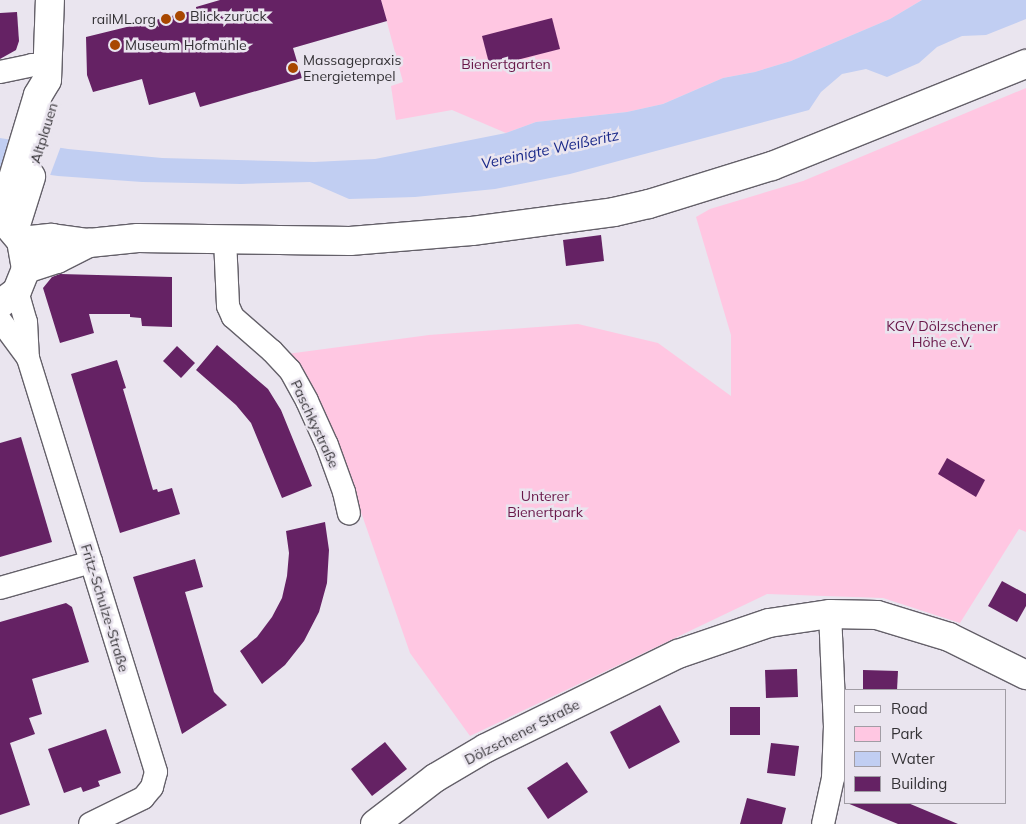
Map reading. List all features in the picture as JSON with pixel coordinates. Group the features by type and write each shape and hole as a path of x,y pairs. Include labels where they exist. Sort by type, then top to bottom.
{"main road":[{"path":"48,72 50,0"},
{"path":"89,243 57,259 14,288 9,218 52,238 89,243 138,238 312,242 387,239 472,231 623,210 667,199 772,166 1026,64"},
{"name":"Altplauen","path":"9,218 41,122 56,101 48,72"},
{"name":"Dölzschener Straße","path":"375,824 435,778 486,748 678,654 769,622 830,614 877,615 940,634 1026,674"}],"street":[{"path":"0,72 48,72"},
{"name":"Paschkystraße","path":"225,240 228,306 233,317 272,351 290,370 307,401 327,446 344,492 349,513"},
{"name":"Fritz-Schulze-Straße","path":"14,288 26,322 28,358 156,772 152,786 143,798 90,824"},
{"name":"Fritz-Schulze-Straße","path":"0,320 28,358"},
{"path":"0,588 91,562"},
{"path":"823,824 833,778 835,727 830,614"}],"green space":[{"name":"Bienertgarten","path":"381,0 922,0 890,19 791,61 755,72 723,78 663,104 627,112 536,122 506,133 452,110 396,120 391,86 403,82"},
{"name":"Unterer Bienertpark","path":"1026,88 1026,532 1019,529 960,623 883,598 767,594 470,736 410,653 354,492 287,354 429,335 578,324 658,343 731,396 731,335 696,217 710,209 803,181"}],"water":[{"name":"Vereinigte Weißeritz","path":"922,0 1026,0 1026,19 986,35 962,36 937,47 919,63 887,77 866,69 842,74 821,92 809,110 570,174 495,189 415,197 349,199 310,182 241,184 142,182 58,176 0,168 0,138 68,149 162,158 314,162 375,159 506,133 536,122 627,112 663,104 723,78 755,72 791,61 890,19"}],"pier":[{"path":"11,137 61,146 49,178 0,171"}],"building":[{"path":"220,0 381,0 387,21 293,48 302,78 200,107 195,92 149,105 142,79 93,92 87,75 86,37 196,10 196,7"},
{"path":"17,12 19,41 16,50 0,59 0,13"},
{"path":"552,18 560,49 490,67 482,36"},
{"path":"601,235 604,261 566,266 563,240"},
{"path":"60,274 172,277 172,327 142,326 141,318 130,317 130,314 89,314 94,333 60,343 43,288 52,277"},
{"path":"217,345 268,389 281,410 312,486 282,498 251,423 236,405 196,370"},
{"path":"177,346 195,363 181,378 163,361"},
{"path":"117,360 126,388 123,389 153,490 157,489 158,492 172,488 180,514 120,533 71,374"},
{"path":"21,437 52,542 0,557 0,443"},
{"path":"947,458 985,480 976,497 938,474"},
{"path":"325,522 329,550 327,583 319,612 304,641 285,665 262,684 240,651 257,637 272,617 282,598 287,576 289,553 286,531"},
{"path":"195,559 203,587 185,592 214,692 227,705 182,734 133,577"},
{"path":"1002,581 1026,594 1026,606 1017,622 988,606"},
{"path":"66,603 72,607 89,662 32,679 42,714 29,718 35,734 10,743 30,805 0,815 0,622"},
{"path":"797,669 798,697 766,698 765,670"},
{"path":"863,670 898,671 897,689 863,689"},
{"path":"660,705 680,742 629,769 610,732"},
{"path":"730,707 760,707 760,735 730,735"},
{"path":"106,729 121,773 98,781 100,786 83,792 81,787 64,793 48,749"},
{"path":"385,742 407,769 372,796 351,769"},
{"path":"771,743 799,746 795,776 767,773"},
{"path":"567,762 588,792 548,819 527,788"},
{"path":"747,798 786,808 782,824 740,824"},
{"path":"849,804 910,804 958,824 898,824"}],"place":[{"name":"Blick zurück","path":"180,16"},
{"name":"railML.org","path":"166,19"},
{"name":"Museum Hofmühle","path":"115,45"},
{"name":"Massagepraxis Energietempel","path":"293,68"}],"park label":[{"name":"KGV Dölzschener Höhe e.V.","path":"942,334"}]}
